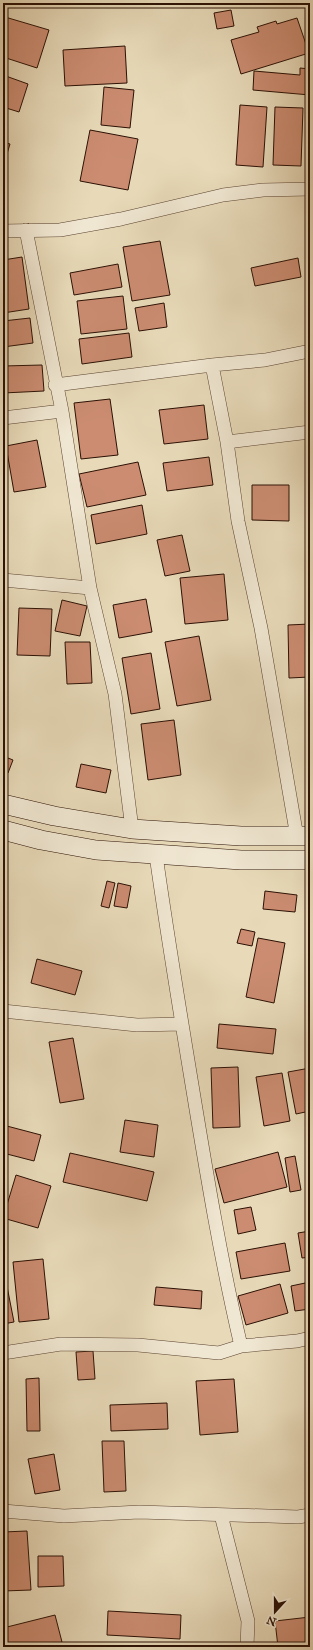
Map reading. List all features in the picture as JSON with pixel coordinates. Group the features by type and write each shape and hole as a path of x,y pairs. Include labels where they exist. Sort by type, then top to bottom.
{"main road":[{"path":"3,804 54,816 132,829 241,836 303,836"},
{"path":"3,830 41,840 96,850 241,860 310,860"}],"street":[{"path":"3,231 60,230 121,219 223,195 263,190 310,189"},
{"path":"26,230 55,385 62,411 90,588 116,694 132,829"},
{"path":"55,385 212,365 266,360 310,351"},
{"path":"212,365 227,442 238,521 303,836"},
{"path":"3,418 62,411"},
{"path":"227,442 310,432"},
{"path":"3,580 90,588"},
{"path":"156,855 168,944 224,1274 241,1346"},
{"path":"3,1010 137,1026 182,1024"},
{"path":"3,1353 61,1344 138,1345 219,1354 241,1346 297,1341 310,1338"},
{"path":"3,1511 64,1516 139,1512 298,1517 310,1515"},
{"path":"221,1515 248,1621 248,1647"}],"building":[{"path":"231,10 234,26 217,29 214,13"},
{"path":"5,17 49,30 37,68 3,57 3,23"},
{"path":"297,18 309,53 241,74 231,40 259,32 257,27 276,21 277,24"},
{"path":"125,46 127,83 65,86 63,50"},
{"path":"300,68 310,69 310,95 253,90 254,71 300,75"},
{"path":"3,75 28,84 19,112 3,107"},
{"path":"104,87 134,90 130,128 101,125"},
{"path":"240,105 267,107 263,167 236,165"},
{"path":"275,107 303,108 301,166 273,165"},
{"path":"90,130 138,139 128,190 80,181"},
{"path":"3,142 10,144 3,167"},
{"path":"160,241 170,295 132,301 123,247"},
{"path":"22,257 29,309 3,313 3,260"},
{"path":"298,258 301,277 255,286 251,268"},
{"path":"118,264 122,287 74,295 70,273"},
{"path":"310,283 310,307 307,284"},
{"path":"123,296 127,329 81,334 77,301"},
{"path":"164,303 167,327 139,331 135,308"},
{"path":"30,318 33,343 3,347 3,321"},
{"path":"129,333 132,357 82,364 79,339"},
{"path":"42,365 44,391 3,393 3,366"},
{"path":"110,399 118,455 81,459 74,403"},
{"path":"204,405 208,439 164,444 159,410"},
{"path":"37,440 46,487 14,492 6,446"},
{"path":"209,457 213,485 167,491 163,463"},
{"path":"138,462 146,495 87,507 79,474"},
{"path":"252,485 289,485 289,521 252,520"},
{"path":"307,489 310,489 310,512"},
{"path":"142,505 147,534 96,544 91,515"},
{"path":"182,535 190,571 165,576 157,540"},
{"path":"224,574 228,620 185,624 180,578"},
{"path":"146,599 152,632 119,638 113,605"},
{"path":"62,600 87,606 80,636 55,631"},
{"path":"19,608 52,609 50,656 17,655"},
{"path":"310,624 310,677 289,678 288,625"},
{"path":"199,636 211,700 177,706 165,642"},
{"path":"65,642 90,642 92,683 67,684"},
{"path":"151,653 160,709 131,714 122,658"},
{"path":"174,720 181,775 148,780 141,724"},
{"path":"3,756 13,760 8,773 3,771"},
{"path":"81,764 111,770 106,793 76,787"},
{"path":"107,881 115,883 109,908 101,906"},
{"path":"118,883 131,886 127,908 114,906"},
{"path":"265,891 297,895 295,912 263,909"},
{"path":"241,929 255,932 252,946 237,943"},
{"path":"258,938 285,943 274,1003 246,997"},
{"path":"37,959 82,971 75,995 31,983"},
{"path":"219,1024 276,1029 273,1054 217,1048"},
{"path":"73,1038 84,1099 60,1103 49,1042"},
{"path":"238,1067 240,1127 213,1128 211,1068"},
{"path":"310,1068 310,1111 296,1114 288,1072"},
{"path":"282,1073 290,1121 264,1126 256,1077"},
{"path":"125,1120 158,1125 154,1157 120,1152"},
{"path":"3,1125 41,1135 34,1161 3,1153"},
{"path":"278,1152 287,1187 224,1203 215,1169"},
{"path":"70,1153 154,1172 147,1201 63,1182"},
{"path":"295,1156 301,1190 290,1192 285,1158"},
{"path":"16,1175 51,1186 38,1228 3,1218"},
{"path":"251,1207 256,1230 238,1234 234,1210"},
{"path":"310,1231 310,1257 302,1258 298,1233"},
{"path":"285,1243 290,1271 241,1279 236,1252"},
{"path":"43,1259 49,1319 19,1322 13,1262"},
{"path":"3,1266 14,1322 3,1324"},
{"path":"310,1282 310,1309 295,1311 291,1286"},
{"path":"280,1284 288,1313 246,1325 238,1296"},
{"path":"156,1287 202,1291 201,1309 154,1305"},
{"path":"93,1351 95,1379 78,1380 76,1352"},
{"path":"39,1378 40,1431 27,1431 26,1379"},
{"path":"234,1379 238,1432 200,1435 196,1381"},
{"path":"167,1403 168,1429 111,1431 110,1405"},
{"path":"102,1441 124,1441 126,1491 104,1492"},
{"path":"54,1454 60,1490 35,1494 28,1459"},
{"path":"27,1531 31,1590 3,1591 3,1532"},
{"path":"38,1556 63,1556 64,1586 38,1587"},
{"path":"108,1611 181,1615 180,1639 107,1635"},
{"path":"55,1615 62,1642 43,1647 3,1647 3,1628"},
{"path":"310,1617 310,1647 278,1647 275,1621"}]}
